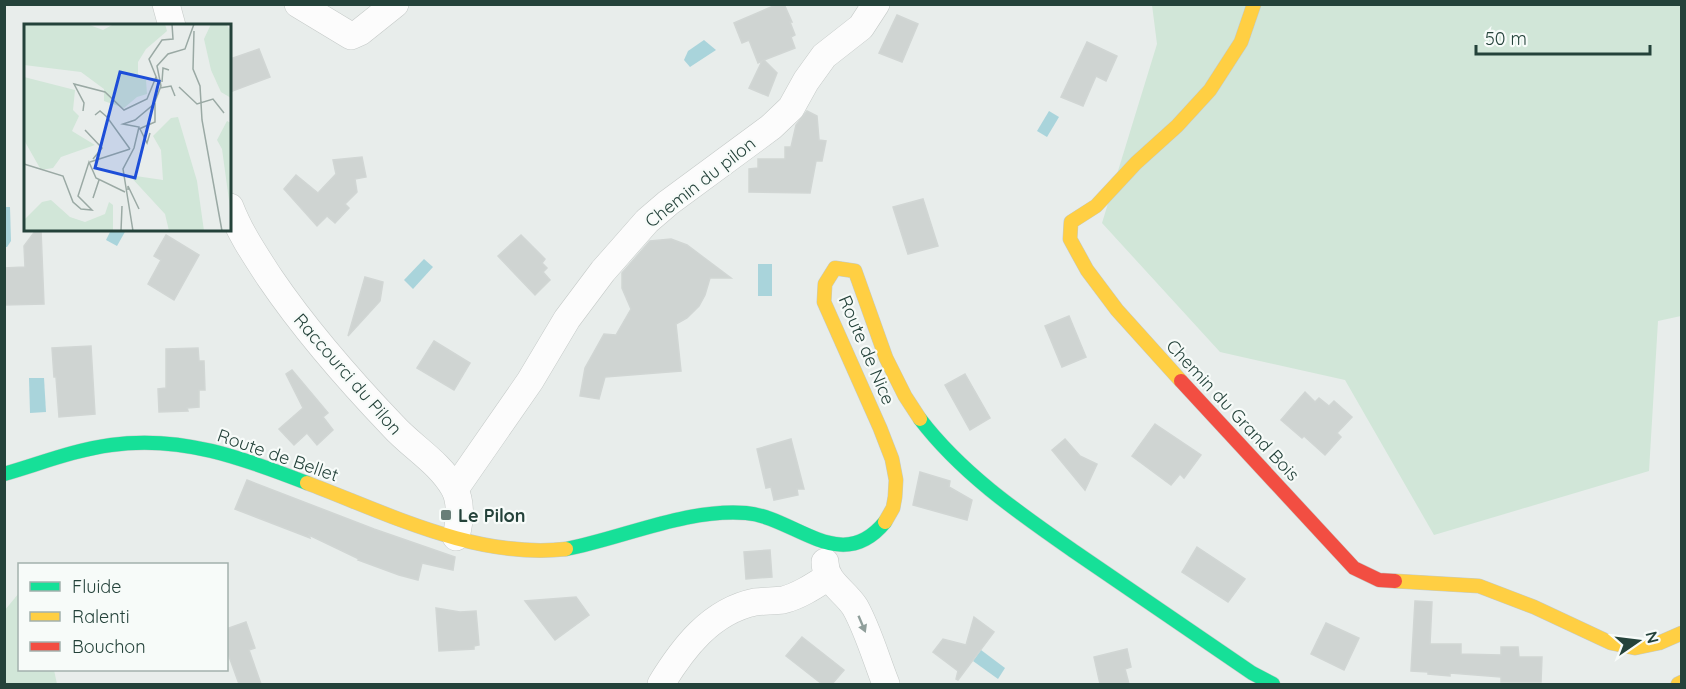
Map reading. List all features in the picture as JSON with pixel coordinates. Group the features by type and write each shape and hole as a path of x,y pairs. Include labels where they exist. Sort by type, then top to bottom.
{"main road":[{"name":"Chemin du Grand Bois","path":"1254,4 1241,42 1210,90 1096,206 1071,222 1070,239 1087,270 1118,310 1186,387 1354,568 1379,580 1479,586 1534,607 1611,643 1635,648 1659,643 1682,633"},
{"name":"Route de Nice","path":"500,548 538,552 573,548 723,512 748,513 826,544 843,546 863,541 882,526 892,510 895,498 896,480 888,449 824,302 823,284 835,268 845,268 855,271 862,285 882,348 898,386 920,419 950,455 1019,513 1273,684"},
{"name":"Route de Bellet","path":"4,474 110,445 148,442 213,450 243,459 426,528 500,548"}],"street":[{"path":"166,4 171,24"},
{"path":"298,4 351,36 360,33 395,4"},
{"name":"Chemin du pilon","path":"454,489 530,381 567,319 646,221 771,127 791,108 806,81 824,56 861,27 876,4"},
{"name":"Raccourci du Pilon","path":"231,210 251,251 287,304 354,386 406,441 442,471 454,489 460,512 456,537"},
{"path":"826,544 825,568 828,578 841,589 855,607 886,684"},
{"path":"661,684 674,663 705,626 733,610 754,603 798,595 828,578"}],"green space":[{"path":"1152,5 1681,5 1681,316 1658,321 1649,471 1434,535 1345,380 1220,352 1102,223 1157,44"},
{"path":"18,594 18,671 54,671 57,684 5,684 5,610"}],"water":[{"path":"704,40 716,50 690,67 684,60 688,51"},
{"path":"1049,111 1059,117 1047,137 1037,131"},
{"path":"5,207 10,207 11,241 7,247 5,247"},
{"path":"110,231 125,231 117,246 106,240"},
{"path":"424,259 433,267 413,289 404,280"},
{"path":"758,264 772,264 772,296 758,296"},
{"path":"29,378 44,378 46,412 30,413"},
{"path":"981,650 1005,668 998,679 973,661"}],"building":[{"path":"778,4 784,4 792,22 790,22 795,35 791,37 795,48 764,60 777,73 768,96 749,88 762,61 758,63 749,40 742,43 734,23"},
{"path":"897,15 918,24 902,62 879,53"},
{"path":"1087,42 1117,56 1106,81 1096,76 1083,106 1061,97"},
{"path":"259,49 270,77 231,92 231,59"},
{"path":"807,111 817,116 819,140 826,141 822,161 816,161 810,193 749,192 749,169 758,168 758,159 785,159 785,147 791,147 796,125"},
{"path":"362,157 366,177 355,179 357,192 345,204 349,208 335,223 327,216 317,226 284,189 296,175 318,193 336,174 333,160"},
{"path":"923,199 938,246 908,254 893,207"},
{"path":"35,231 41,231 44,304 4,305 4,268 25,267 24,246"},
{"path":"166,235 199,255 174,300 148,284 161,260 154,256"},
{"path":"521,235 545,259 542,263 547,268 543,272 550,280 535,295 498,256"},
{"path":"671,239 687,245 731,278 710,278 699,306 687,318 676,324 681,371 605,377 599,399 580,396 585,368 604,334 616,335 631,309 622,288 622,273 650,241"},
{"path":"365,277 383,282 380,301 348,336"},
{"path":"1069,316 1086,357 1062,367 1045,326"},
{"path":"434,341 470,363 454,390 417,368"},
{"path":"91,346 95,414 59,417 52,348"},
{"path":"198,348 199,361 204,361 205,390 199,390 199,407 187,408 188,411 159,412 158,389 166,388 166,349"},
{"path":"292,370 328,413 323,417 333,430 317,445 307,433 294,445 279,429 303,408 286,374"},
{"path":"965,374 990,418 970,430 945,385"},
{"path":"1305,392 1315,402 1319,398 1329,406 1334,401 1352,417 1337,433 1341,437 1325,455 1281,420"},
{"path":"1155,424 1201,455 1184,478 1180,474 1171,485 1132,456"},
{"path":"791,439 804,489 797,489 798,495 774,500 771,487 766,488 757,449"},
{"path":"1065,439 1080,456 1097,464 1085,490 1052,450"},
{"path":"920,472 950,481 949,487 972,500 967,520 913,505"},
{"path":"247,480 374,529 455,557 453,570 422,563 418,580 399,575 358,560 309,535 310,538 235,509"},
{"path":"1197,547 1245,579 1228,602 1182,572"},
{"path":"770,550 772,577 746,579 744,552"},
{"path":"576,597 589,615 555,640 525,601"},
{"path":"1415,601 1432,602 1430,644 1461,644 1461,654 1501,655 1501,647 1518,647 1519,657 1542,657 1541,682 1501,682 1501,677 1450,673 1450,676 1411,671"},
{"path":"436,608 460,612 476,611 479,645 474,646 474,649 439,651"},
{"path":"974,617 994,632 958,680 956,679 958,671 933,652 943,639 966,645"},
{"path":"246,622 255,648 249,650 261,684 239,684 228,654 228,628"},
{"path":"1326,623 1359,638 1344,670 1311,654"},
{"path":"802,637 844,670 832,684 822,684 786,656"},
{"path":"1127,649 1131,667 1125,669 1129,684 1100,684 1094,657"}],"traffic: fast":[{"path":"920,419 954,458 1012,507 1252,673 1273,684"},
{"path":"4,474 97,447 162,443 235,457 307,483"},
{"path":"566,549 679,519 724,513 746,513 764,517 835,544 852,544 868,537 885,522"}],"traffic: slow":[{"path":"1181,381 1117,310 1087,270 1070,239 1071,222 1096,206 1210,90 1241,42 1254,4"},
{"path":"885,522 893,508 895,497 896,480 892,459 824,302 825,284 835,268 855,271 886,358 905,396 920,419"},
{"path":"307,483 401,520 466,541 532,550 566,549"},
{"path":"1395,581 1479,586 1534,607 1611,643 1635,648 1659,643 1682,633"},
{"path":"1678,684 1682,682"}],"traffic: jam":[{"path":"1181,381 1354,568 1379,580 1395,581"}],"place":[{"name":"Le Pilon","path":"446,515"}]}
